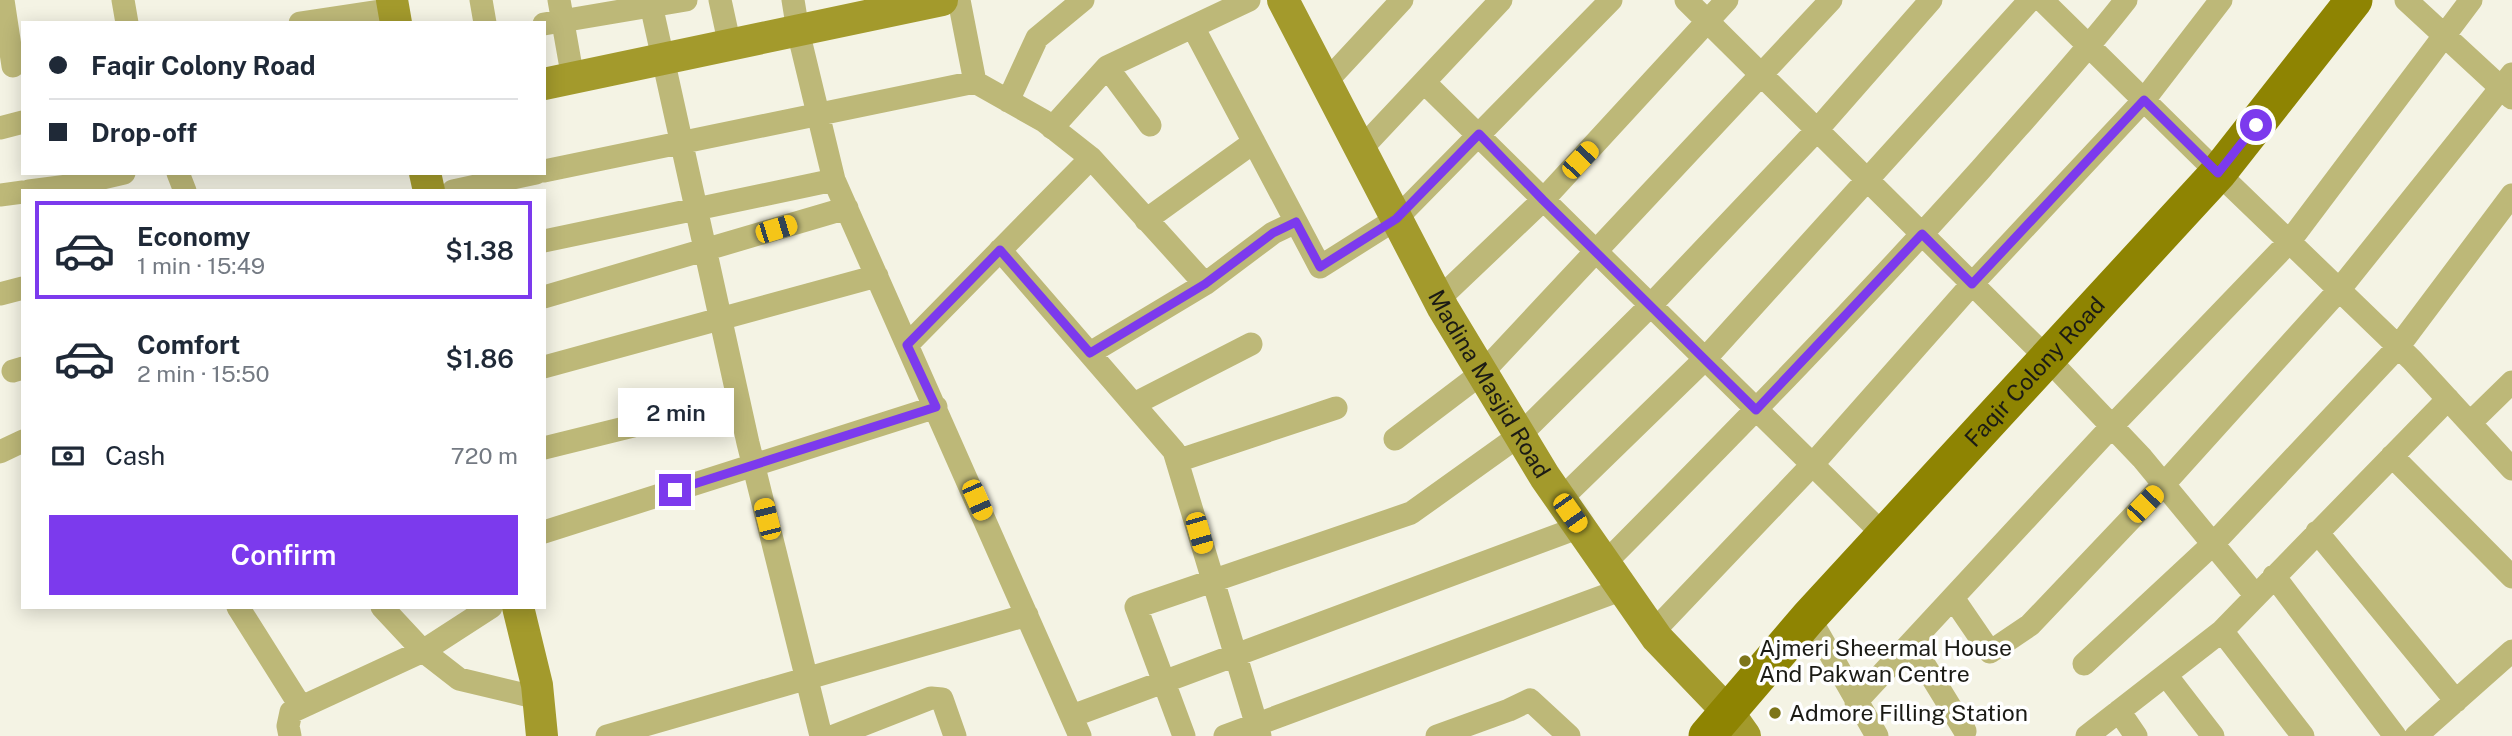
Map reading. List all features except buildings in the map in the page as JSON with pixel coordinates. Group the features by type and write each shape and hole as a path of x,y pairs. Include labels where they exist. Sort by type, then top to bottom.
{"main road":[{"name":"Faqir Colony Road","path":"1727,728 1809,617 2218,173 2354,0"}],"street":[{"path":"3,0 12,66"},
{"path":"123,0 127,21"},
{"path":"481,0 485,21"},
{"path":"686,0 556,15 558,81 942,0"},
{"path":"720,0 730,46"},
{"path":"793,0 834,180 1076,726 1164,682 1580,527"},
{"path":"959,0 975,82"},
{"path":"1008,101 1037,38 1083,0"},
{"path":"1052,128 1107,67 1249,0"},
{"path":"1325,83 1402,0"},
{"path":"1360,150 1501,0"},
{"path":"1193,26 1320,267 1396,219 1611,0"},
{"path":"1686,0 2047,358 2164,484 2256,596"},
{"path":"1439,299 1543,200 1727,0"},
{"path":"1395,439 1482,373 1831,0"},
{"path":"1184,736 1136,607 1411,513 1520,435 1650,306 1817,130 1931,0"},
{"path":"1561,499 1704,359 2030,0"},
{"path":"2042,0 2398,346 2512,469"},
{"path":"1605,563 1756,410 1922,234 2089,47 2126,0"},
{"path":"1653,632 1812,465 1972,284 2144,100 2221,0"},
{"path":"1953,598 1990,652 2029,625 2164,484 2339,290 2508,86 2444,35 2406,0"},
{"path":"1856,702 2112,426 2289,242 2471,0"},
{"path":"650,3 753,465 821,736"},
{"name":"Madina Masjid Road","path":"1291,4 1325,83 1439,299 1482,373 1580,527 1653,632 1727,728"},
{"path":"314,21 394,10"},
{"path":"1107,67 1150,125"},
{"path":"546,172 975,82 1052,128 1091,159 1205,284"},
{"path":"1424,82 1884,535"},
{"path":"0,128 21,123"},
{"path":"1146,220 1254,142"},
{"path":"907,345 1091,159"},
{"path":"45,189 115,175"},
{"path":"462,189 527,175"},
{"path":"546,241 834,180"},
{"path":"0,195 21,192"},
{"path":"2084,664 2213,544 2398,346 2512,195"},
{"path":"546,296 847,208"},
{"path":"1090,353 1205,284 1273,233 1296,222"},
{"path":"1000,250 1174,451 1258,730"},
{"path":"546,366 877,276"},
{"path":"0,294 21,289"},
{"path":"1133,404 1251,344"},
{"path":"2470,423 2512,382"},
{"path":"2087,736 2221,631 2448,399"},
{"path":"546,448 738,400"},
{"path":"546,531 936,407"},
{"path":"1177,461 1336,408"},
{"path":"0,452 21,441"},
{"path":"2392,456 2512,577"},
{"path":"2317,532 2456,701"},
{"path":"2274,576 2395,736"},
{"path":"1225,736 1258,730 1623,589"},
{"path":"239,609 300,707"},
{"path":"384,609 423,651 459,679 538,698"},
{"path":"290,736 288,726 291,712 423,651 488,609"},
{"path":"518,609 538,698 542,736"},
{"path":"607,736 1027,615"},
{"path":"1809,617 1877,736"},
{"path":"2221,631 2303,736"},
{"path":"1911,643 1965,731"},
{"path":"2416,736 2512,651"},
{"path":"2166,675 2213,736"},
{"path":"834,736 931,698 942,699 955,736"},
{"path":"1437,736 1530,700 1569,736"},
{"path":"2119,711 2136,736"}],"place":[{"name":"Ajmeri Sheermal House And Pakwan Centre","path":"1745,661"},
{"name":"Admore Filling Station","path":"1775,713"}],"route":[{"path":"675,490 936,407 907,345 1000,250 1090,353 1205,284 1273,233 1296,222 1320,267 1396,219 1479,134 1756,410 1922,234 1972,284 2144,100 2218,173 2256,125"}]}
